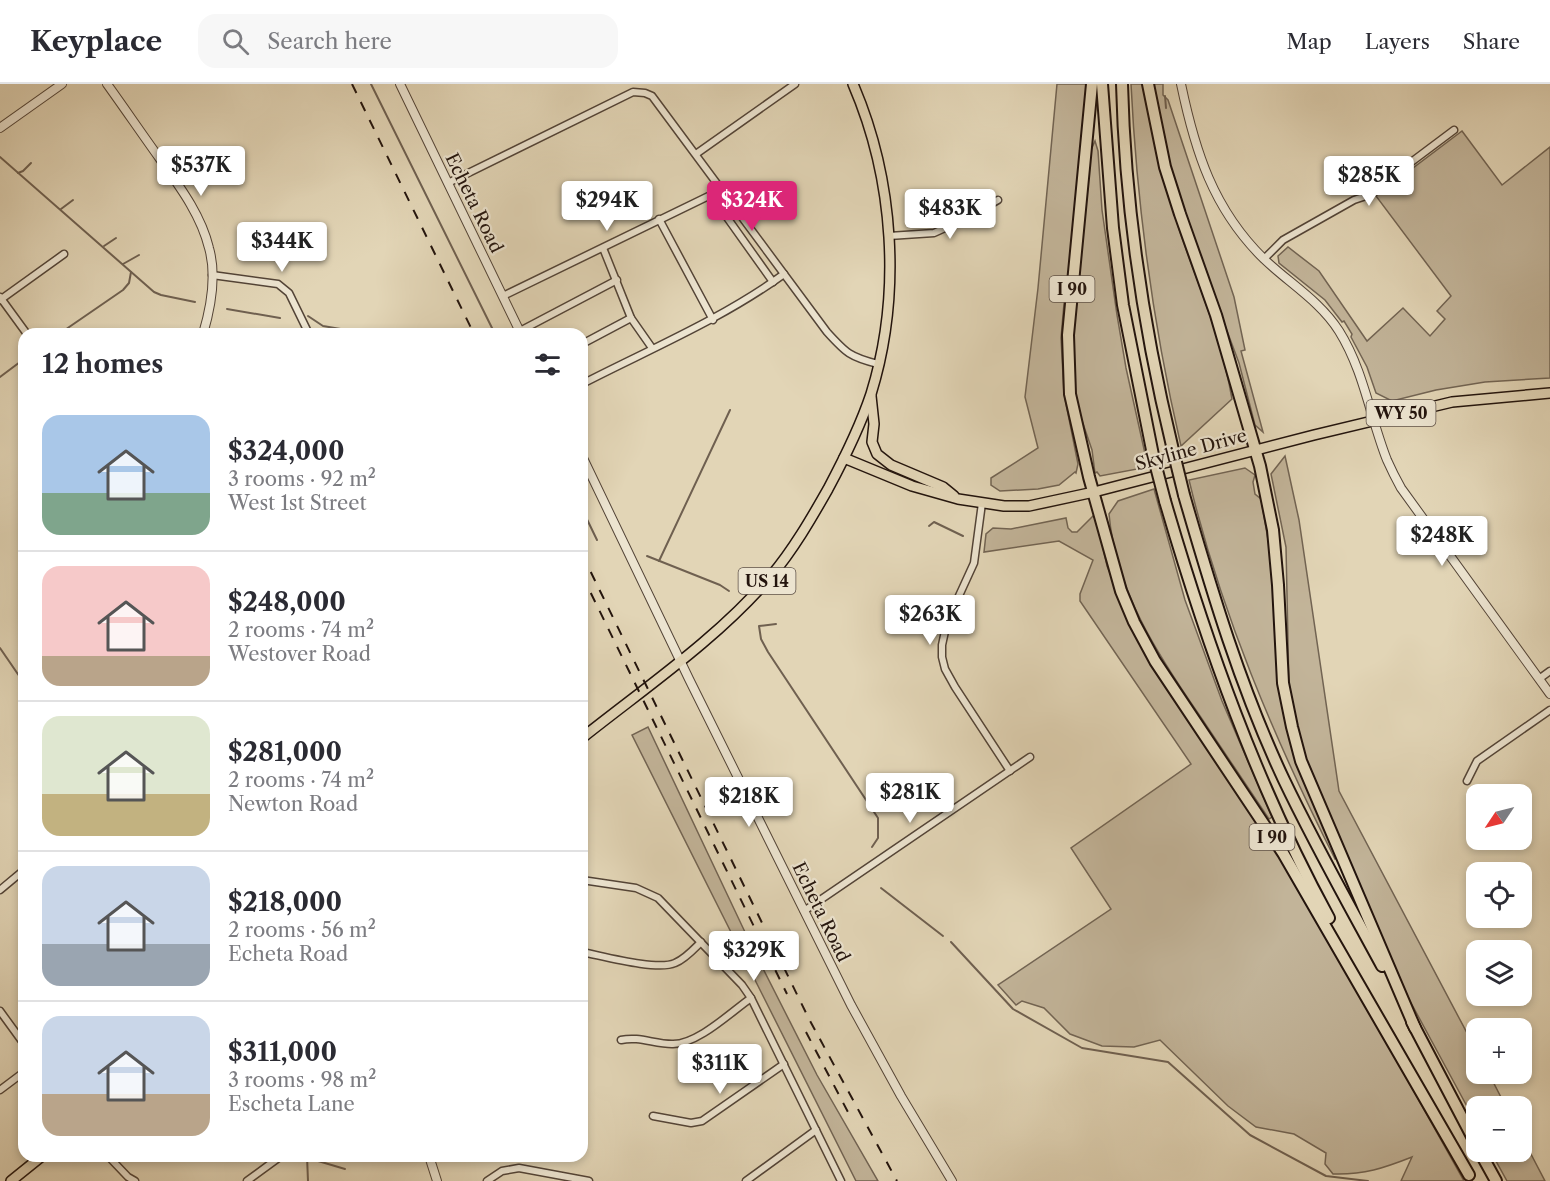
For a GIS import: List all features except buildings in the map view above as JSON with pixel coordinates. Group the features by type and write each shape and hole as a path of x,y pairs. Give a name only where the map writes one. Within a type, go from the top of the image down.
{"highway":[{"name":"I 90","path":"1092,84 1068,335 1070,394 1121,591 1134,622 1155,661 1283,853 1471,1178"},
{"name":"I 90","path":"1102,84 1113,228 1124,305 1153,455 1192,593 1216,665 1287,836 1328,917 1471,1178"},
{"name":"I 90","path":"1122,84 1129,190 1143,308 1157,383 1184,495 1218,609 1252,703 1284,780 1466,1125"},
{"name":"I 90","path":"1148,84 1165,167 1216,315 1255,451 1273,530 1283,683 1292,728 1306,771 1415,1028"},
{"path":"1486,1162 1496,1181"}],"main road":[{"path":"844,458 871,394 878,364 887,305 889,236 884,187 877,154 853,84"},
{"name":"Skyline Drive","path":"844,458 912,486 958,499 1029,506 1094,492 1375,419 1452,402 1550,393"},
{"path":"871,394 874,424 872,442 877,454 891,465 943,487 958,499"},
{"name":"US 14","path":"588,733 680,660 748,600 771,576 812,518 844,458"},
{"path":"11,1181 35,1162"}],"street":[{"path":"0,128 62,84"},
{"path":"107,84 195,212 210,250 212,274 210,310 205,328"},
{"name":"Echeta Road","path":"400,84 518,328"},
{"path":"696,154 795,84"},
{"path":"1181,84 1191,130 1210,185 1230,217 1264,259 1307,294 1340,332 1358,371 1387,460 1401,488 1550,694"},
{"path":"448,183 633,92 645,93 652,96 827,332 845,352 858,359 878,364"},
{"path":"1264,259 1283,240 1353,200 1366,196 1454,130"},
{"path":"503,296 721,190"},
{"path":"711,195 773,282"},
{"path":"889,236 934,233 998,200"},
{"path":"659,219 713,320"},
{"path":"603,248 631,318 652,348"},
{"path":"23,328 1,298 64,254"},
{"path":"212,274 278,284 289,293 306,328"},
{"path":"588,381 713,320 784,274"},
{"path":"529,328 616,280"},
{"path":"588,341 631,318"},
{"name":"Echeta Road","path":"588,468 680,660 867,1035 952,1181"},
{"path":"982,503 974,564 947,622 942,657 945,669 1010,771"},
{"path":"1539,679 1550,671"},
{"path":"1467,781 1477,761 1550,710"},
{"path":"804,911 1030,757"},
{"path":"0,890 18,875"},
{"path":"588,881 636,888 658,898 752,998 841,1181"},
{"path":"588,953 660,967 674,964 701,942"},
{"path":"621,1040 633,1037 672,1044 691,1041 752,998"},
{"path":"0,1011 18,1036"},
{"path":"653,1116 691,1123 702,1121 784,1064"},
{"path":"0,1090 18,1076"},
{"path":"746,1181 816,1130"},
{"path":"114,1162 135,1181"},
{"path":"247,1181 273,1162"},
{"path":"431,1162 437,1181"},
{"path":"487,1181 502,1171 519,1168 589,1181"}],"shaded area":[{"path":"1057,84 1089,84 1073,246 1065,292 1061,338 1064,394 1078,464 1076,473 1059,485 1038,489 1000,491 991,485 991,478 1038,448 1025,397 1038,288"},
{"path":"1131,84 1143,84 1169,195 1216,335 1232,399 1181,446 1154,311 1137,176"},
{"path":"1152,84 1163,84 1163,95 1168,100 1234,297 1245,350 1241,351 1263,432 1255,425 1239,363 1189,229 1170,169"},
{"path":"1462,131 1502,185 1550,147 1550,378 1485,382 1436,390 1392,401 1376,393 1367,367 1344,321 1342,322 1325,300 1279,263 1278,256 1288,247 1319,271 1367,341 1403,308 1430,336 1445,319 1437,311 1451,296 1376,196"},
{"path":"1095,141 1117,315 1148,467 1100,476 1097,472 1095,473 1092,450 1077,406 1073,370 1077,271 1091,150"},
{"path":"1285,456 1299,520 1339,791 1466,1031 1466,1084 1494,1084 1500,1096 1466,1096 1466,1105 1410,1001 1380,938 1305,757 1289,690 1286,547 1271,474"},
{"path":"1245,468 1255,475 1253,482 1255,494 1261,499 1271,557 1278,678 1337,858 1335,859 1270,721 1251,674 1217,578 1189,480"},
{"path":"1154,489 1185,600 1222,701 1272,817 1269,819 1154,645 1141,621 1120,569 1109,514 1118,501"},
{"path":"1093,516 1096,516 1107,566 1131,624 1280,852 1464,1181 1401,1181 1412,1157 1374,1170 1333,1174 1325,1164 1326,1153 1294,1134 1256,1127 1228,1106 1160,1040 1134,1047 1102,1046 1070,1034 1044,1008 1022,1001 1016,1005 998,985 1111,909 1071,848 1191,764 1080,601 1080,594 1093,560 1059,541 984,552 986,534 993,528 1011,529 1066,518 1068,528 1072,532 1077,532"},
{"path":"648,727 753,949 817,1075 878,1181 856,1181 632,735"},
{"path":"1532,1156 1545,1181 1507,1181 1497,1162 1532,1162"}],"waterway":[{"path":"371,84 492,328"},
{"path":"1165,96 1166,108"},
{"path":"0,157 154,292 195,302"},
{"path":"18,173 31,163"},
{"path":"61,209 73,200"},
{"path":"104,246 116,238"},
{"path":"123,264 139,255"},
{"path":"68,328 123,290 129,283 131,272"},
{"path":"227,309 280,318"},
{"path":"308,316 323,326 335,328"},
{"path":"0,377 18,364"},
{"path":"659,561 730,410"},
{"path":"588,521 597,540"},
{"path":"929,526 934,522 963,536"},
{"path":"647,556 720,585 729,591"},
{"path":"776,624 759,626 761,639 878,818 878,838 872,847"},
{"path":"0,648 18,674"},
{"path":"881,888 943,936"},
{"path":"951,942 1013,1009 1082,1048 1168,1062 1250,1135 1326,1176 1368,1181"},
{"path":"307,1162 308,1181"},
{"path":"321,1162 345,1169"}],"railway":[{"path":"352,84 471,328"},
{"path":"588,566 809,1019 897,1181"},
{"path":"588,587 787,994"},
{"path":"806,1032 849,1114"}]}
